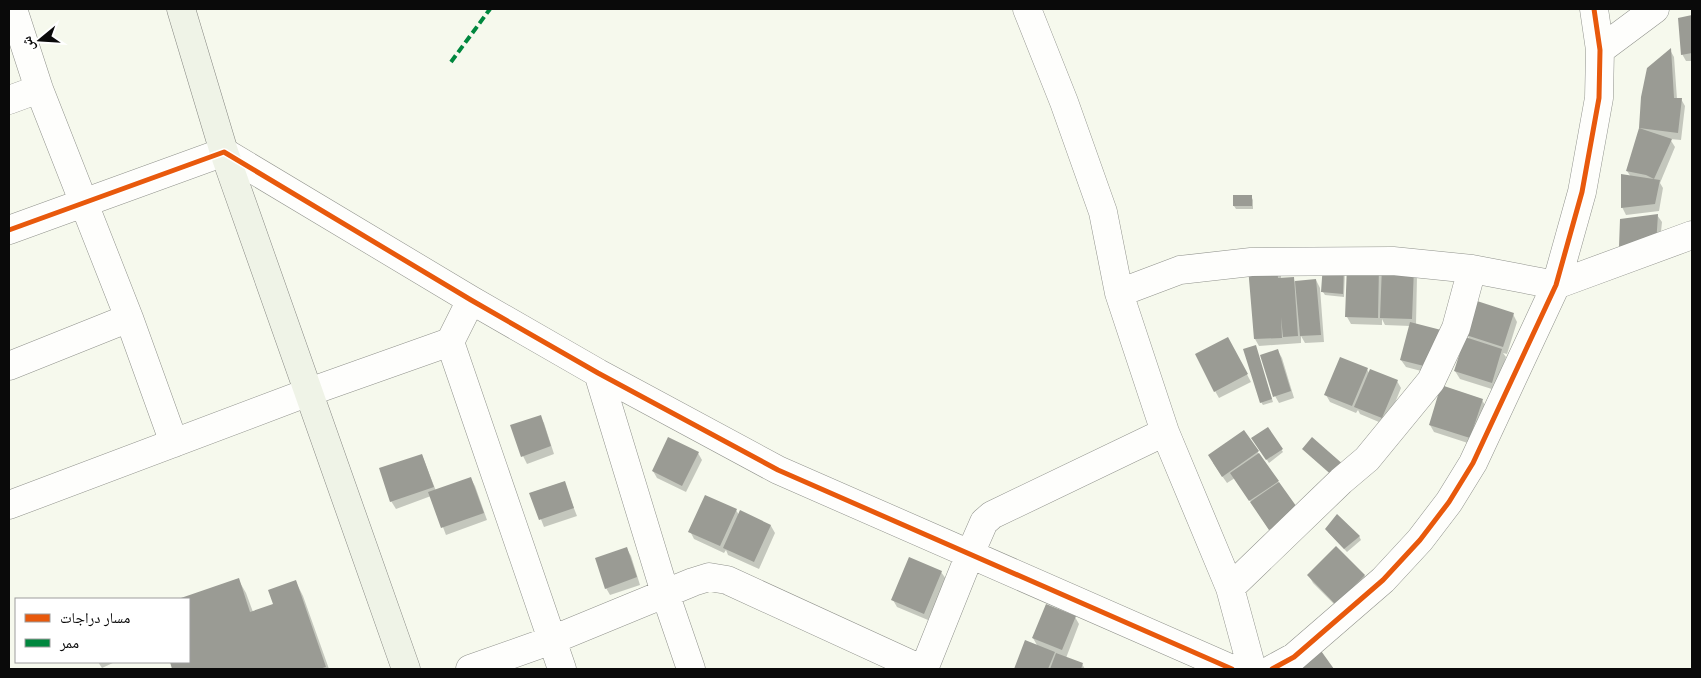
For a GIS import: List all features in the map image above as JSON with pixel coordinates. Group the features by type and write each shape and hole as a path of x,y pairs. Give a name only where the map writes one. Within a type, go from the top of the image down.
{"street":[{"path":"13,9 39,89 129,318 174,443"},
{"path":"181,9 224,152 406,669"},
{"path":"1027,9 1064,102 1103,212 1119,293 1165,432 1230,588 1252,669"},
{"path":"1272,669 1294,657 1383,580 1420,540 1448,502 1473,463 1556,285 1582,192 1599,98 1600,50 1594,9"},
{"path":"1600,50 1655,9"},
{"path":"9,100 39,89"},
{"path":"9,230 224,152"},
{"path":"224,152 471,300 598,373 778,470 1232,669"},
{"path":"1119,293 1180,270 1252,262 1393,261 1472,269 1556,285 1692,235"},
{"path":"1230,588 1341,481 1367,460 1402,420 1431,381 1456,328 1472,269"},
{"path":"9,505 309,392 450,342 471,300"},
{"path":"9,366 129,318"},
{"path":"450,342 562,669"},
{"path":"598,373 665,594 691,669"},
{"path":"470,669 552,640 692,582 709,578 727,580 923,669 984,522 992,515 1165,432"}],"building":[{"path":"1692,15 1692,53 1681,55 1678,18"},
{"path":"1671,48 1674,98 1682,98 1678,133 1639,128 1641,97 1647,68"},
{"path":"1639,128 1672,139 1654,179 1646,175 1626,171"},
{"path":"1621,174 1660,180 1655,204 1621,208"},
{"path":"1233,195 1252,195 1252,206 1233,206"},
{"path":"1658,214 1656,245 1652,242 1619,247 1620,219"},
{"path":"1323,264 1344,265 1343,294 1321,292"},
{"path":"1347,265 1379,266 1378,318 1345,317"},
{"path":"1277,266 1278,278 1294,277 1298,336 1283,337 1281,317 1282,338 1254,339 1248,267"},
{"path":"1382,266 1414,267 1412,319 1380,318"},
{"path":"1316,279 1321,335 1300,336 1295,281"},
{"path":"1477,301 1514,313 1503,347 1466,335"},
{"path":"1410,322 1445,331 1436,369 1400,360"},
{"path":"1228,337 1248,374 1214,392 1195,354"},
{"path":"1465,337 1502,349 1492,383 1454,371"},
{"path":"1256,345 1272,399 1260,403 1243,349"},
{"path":"1278,349 1291,391 1273,397 1260,355"},
{"path":"1340,357 1368,368 1352,406 1324,395"},
{"path":"1370,369 1398,380 1382,418 1354,407"},
{"path":"1441,385 1483,399 1470,438 1429,425"},
{"path":"541,415 551,446 521,457 510,425"},
{"path":"1268,427 1283,449 1266,460 1251,438"},
{"path":"1244,430 1259,451 1222,477 1208,455"},
{"path":"668,437 699,452 682,486 652,471"},
{"path":"1312,437 1345,466 1335,478 1302,449"},
{"path":"1259,453 1279,481 1249,501 1230,473"},
{"path":"422,454 434,487 390,502 379,468"},
{"path":"471,477 484,513 441,528 428,492"},
{"path":"565,481 574,508 539,520 529,493"},
{"path":"1279,482 1299,510 1269,530 1250,502"},
{"path":"705,495 737,509 720,546 688,532"},
{"path":"740,510 771,525 754,562 723,548"},
{"path":"1337,514 1360,536 1344,549 1325,529"},
{"path":"1336,546 1365,575 1336,605 1307,575"},
{"path":"627,547 637,577 605,589 595,558"},
{"path":"909,557 942,571 924,614 891,600"},
{"path":"239,578 250,612 273,604 268,590 296,580 326,667 319,669 172,669 170,663 190,663 190,598 181,598"},
{"path":"1046,604 1076,616 1062,650 1032,638"},
{"path":"1025,640 1055,652 1048,669 1014,669"},
{"path":"1319,648 1334,669 1290,669"},
{"path":"1056,653 1083,663 1081,669 1050,669"}],"marked path":[{"path":"451,62 490,9"}],"cycle path":[{"path":"1272,669 1294,657 1383,580 1420,540 1449,502 1473,463 1556,285 1582,192 1599,98 1600,50 1594,9"},
{"path":"9,230 224,152 471,300 598,373 778,470 1232,669"}]}
